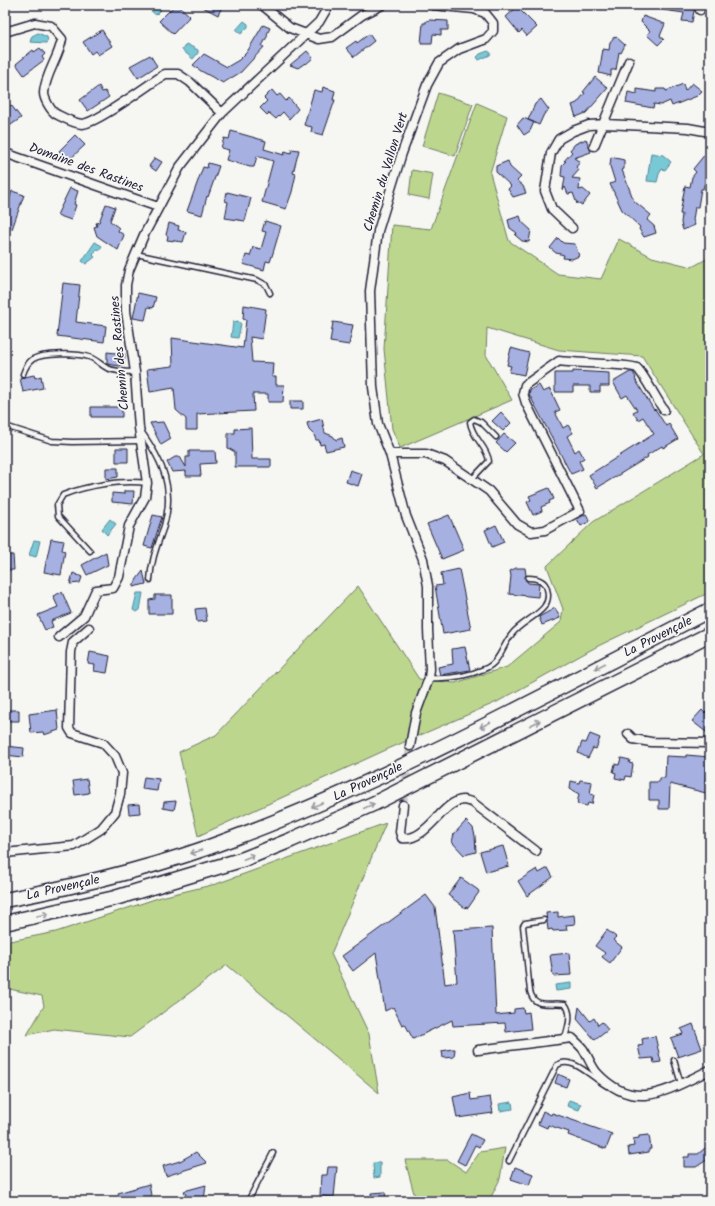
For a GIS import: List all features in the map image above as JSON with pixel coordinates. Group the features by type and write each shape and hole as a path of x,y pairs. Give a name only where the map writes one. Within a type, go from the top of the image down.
{"highway":[{"name":"La Provençale","path":"5,900 139,869 223,842 277,822 375,779 710,610"},
{"name":"La Provençale","path":"5,923 115,898 244,859 291,840 375,804 710,634"}],"street":[{"path":"262,5 290,28 305,35 319,38 332,37 362,15 382,5"},
{"name":"Chemin des Rastines","path":"59,637 84,616 96,590 113,588 119,576 129,526 145,497 147,483 139,428 135,372 126,311 126,285 129,270 158,207 180,167 222,113 319,22 329,5"},
{"name":"Chemin du Vallon Vert","path":"410,746 416,713 429,678 428,586 423,559 406,516 390,454 378,424 373,387 370,292 378,231 402,153 427,85 439,63 459,49 486,39 493,31 494,23 485,13 474,10 432,5"},
{"path":"5,32 35,23 50,26 62,39 60,50 47,80 44,95 53,112 66,120 82,124 96,119 165,74 178,74 190,82 222,113"},
{"path":"594,146 605,124 629,61"},
{"path":"572,228 552,209 545,192 551,153 559,139 573,131 589,125 605,124 688,128 710,132"},
{"name":"Domaine des Rastines","path":"5,152 158,207"},
{"path":"390,454 426,454 445,461 489,491 517,524 531,532 545,530 580,511 522,393 525,385 559,361 582,364 628,365 637,368 664,410"},
{"path":"5,853 74,846 101,829 115,812 120,794 122,773 115,756 103,743 72,733 69,728 71,652 73,642 89,628"},
{"path":"628,734 633,739 651,742 710,743"},
{"path":"403,805 400,832 402,838 410,839 418,835 453,804 463,800 472,802 536,851"},
{"path":"478,1050 572,1038 582,1048 597,1072 622,1092 644,1097 662,1093 710,1070"}],"lane":[{"path":"136,254 258,280 266,285 270,293"},
{"path":"23,374 26,365 34,359 44,356 63,355 87,356 106,368 117,371 135,372"},
{"path":"472,479 489,461 488,454 471,431 470,422 474,419 481,422 496,437"},
{"path":"5,426 52,441 142,441"},
{"path":"139,428 152,446 164,469 168,484 164,524 151,562 150,580"},
{"path":"90,551 58,516 57,505 62,494 108,484 133,482 147,483"},
{"path":"429,678 464,675 485,669 495,662 512,633 547,606 550,597 546,585 538,578 528,578"},
{"path":"544,920 525,923 523,926 530,991 532,999 538,1003 565,1004 569,1009 570,1017 565,1039"},
{"path":"674,1060 680,1084"},
{"path":"509,1161 557,1065 563,1061 571,1062 608,1087 618,1089"},
{"path":"248,1201 273,1153"}],"green space":[{"path":"438,93 473,104 455,156 422,146"},
{"path":"477,103 507,116 490,173 509,241 558,274 601,279 619,239 652,257 692,267 710,257 710,592 596,647 497,702 388,749 198,836 179,752 216,735 358,586 419,679 455,683 507,667 561,622 563,609 547,566 593,522 704,454 642,356 559,350 487,328 486,355 512,400 400,448 392,429 384,349 392,225 431,229"},
{"path":"412,170 433,174 429,199 409,195"},
{"path":"386,823 331,954 369,1034 379,1093 227,965 130,1037 54,1029 27,1035 44,1006 42,996 5,988 5,942 56,932 161,897 216,884"},
{"path":"505,1148 500,1179 489,1201 416,1201 405,1160 448,1160 466,1172 480,1152"}],"water":[{"path":"155,5 161,10 156,15 145,6"},
{"path":"244,21 248,24 248,27 241,34 236,30"},
{"path":"38,33 47,37 48,41 46,43 30,42 32,36"},
{"path":"186,44 198,50 198,53 193,59 182,50"},
{"path":"488,51 491,53 490,55 479,60 477,57 480,54"},
{"path":"651,153 663,155 671,162 665,170 662,169 657,182 647,181"},
{"path":"95,242 102,246 99,250 97,249 93,255 95,257 86,264 82,261"},
{"path":"238,321 241,324 238,338 231,337 233,322"},
{"path":"110,519 116,524 107,535 102,529"},
{"path":"34,540 40,541 36,557 29,555"},
{"path":"137,593 143,593 140,610 137,612 133,610"},
{"path":"571,983 571,989 556,991 555,985"},
{"path":"569,1100 581,1104 579,1110 567,1106"},
{"path":"512,1102 513,1109 500,1111 499,1104"},
{"path":"373,1163 380,1163 380,1177 374,1178"}],"building":[{"path":"175,5 178,5 190,16 173,34 159,21"},
{"path":"199,5 223,5 218,15"},
{"path":"664,5 695,5 692,22 682,21 684,13 663,10"},
{"path":"517,7 537,27 527,36 522,30 519,33 506,17"},
{"path":"643,16 665,24 660,36 664,39 658,45 647,35 650,31 641,22"},
{"path":"430,20 448,21 448,30 441,30 441,35 433,34 432,43 421,43 423,23"},
{"path":"263,25 270,28 262,46 264,47 241,72 223,83 193,65 204,54 227,67 239,60 247,52"},
{"path":"102,30 112,46 98,55 95,51 91,54 83,42"},
{"path":"369,34 374,41 354,57 346,48 356,41 357,43"},
{"path":"615,36 625,45 621,53 619,52 616,70 611,70 611,76 599,73 603,49 609,50 610,42"},
{"path":"40,48 45,54 42,57 44,60 24,75 16,64 33,50 34,52"},
{"path":"307,51 313,58 306,64 305,63 298,68 290,65"},
{"path":"150,55 157,66 138,78 130,66"},
{"path":"595,77 608,88 586,113 576,117 572,105 577,103 585,93 583,92"},
{"path":"692,83 702,91 697,96 672,106 670,101 661,105 654,104 653,108 626,103 628,92 637,94 637,89 656,92 656,89 665,89 666,91 683,84 685,91"},
{"path":"99,86 102,92 105,91 109,97 88,111 80,100"},
{"path":"323,87 335,91 333,100 335,100 323,135 311,132 312,127 304,125 314,90 322,92"},
{"path":"272,90 277,96 280,94 286,101 289,98 298,109 289,119 283,112 276,119 269,113 267,115 260,108 267,101 264,98"},
{"path":"541,99 549,110 544,114 539,125 528,120 535,104"},
{"path":"11,105 21,118 5,129 5,109"},
{"path":"523,118 534,122 530,131 524,135 517,125"},
{"path":"231,131 266,141 264,149 284,155 285,151 291,153 292,149 299,150 293,173 296,174 286,209 262,202 273,161 257,156 254,167 250,167 226,160 229,150 221,148 224,138 229,139"},
{"path":"75,135 85,145 69,160 59,151"},
{"path":"586,139 591,152 574,158 580,162 576,167 579,170 572,178 580,179 579,190 583,189 590,195 582,205 577,202 577,204 573,193 568,194 565,187 563,190 565,177 561,176 562,165 572,152 570,150 575,144"},
{"path":"710,148 710,178 704,185 703,189 701,189 698,207 695,207 693,220 695,225 683,230 681,223 682,214 680,214 685,186 690,187 692,177 696,172 693,169"},
{"path":"611,157 624,160 624,169 622,170 634,201 651,215 647,220 654,226 656,233 644,237 639,229 640,227 622,210 610,184 615,182 610,166"},
{"path":"155,158 162,162 156,171 149,166"},
{"path":"508,161 510,167 521,177 517,181 523,186 526,193 513,197 508,189 511,186 496,172 496,166"},
{"path":"208,163 219,166 208,197 207,196 202,215 187,211 203,167 207,168"},
{"path":"70,188 78,191 74,204 76,205 71,220 57,215"},
{"path":"12,191 24,195 12,229 5,227 5,213"},
{"path":"227,192 251,198 245,221 225,218 228,202 225,201"},
{"path":"106,204 115,207 110,221 119,228 118,231 124,235 118,250 97,236 94,227 97,226 96,223 99,222"},
{"path":"520,216 522,222 531,230 529,242 522,241 515,235 517,233 510,228 508,220"},
{"path":"265,221 281,226 270,262 266,261 264,270 243,264 246,255 250,256 253,247 261,249 266,232 262,231"},
{"path":"169,223 179,226 178,230 186,232 183,242 167,240 168,236 166,235"},
{"path":"558,238 563,243 575,244 579,256 572,259 563,258 564,255 556,253 550,248"},
{"path":"63,283 80,285 76,322 106,326 104,342 57,336"},
{"path":"138,293 156,297 153,308 148,307 145,320 133,318"},
{"path":"244,305 266,309 262,339 250,337 252,362 273,363 272,377 276,377 276,385 284,385 283,402 268,402 268,394 253,394 254,411 197,414 197,430 186,430 186,419 176,410 174,388 150,392 147,369 173,366 172,338 243,348 246,320 243,319"},
{"path":"333,322 353,325 349,345 330,342"},
{"path":"511,348 529,353 524,375 509,372 511,366 507,365"},
{"path":"107,352 125,354 124,364 120,366 107,364"},
{"path":"573,371 609,373 609,386 600,386 600,392 590,392 590,386 573,386 573,392 555,392 555,373 573,373"},
{"path":"630,372 633,372 636,378 635,379 654,410 655,409 666,426 669,424 678,439 647,455 648,457 597,488 589,475 654,434 643,417 638,420 633,412 637,410 627,395 622,398 613,382"},
{"path":"34,375 35,378 41,376 43,388 23,392 20,378"},
{"path":"539,385 543,392 550,389 560,410 555,412 563,428 568,425 573,433 567,436 575,452 579,449 584,458 579,461 583,469 571,474 529,394 530,390"},
{"path":"290,401 303,401 303,409 290,409"},
{"path":"91,407 122,407 122,417 91,417"},
{"path":"501,412 511,423 503,431 492,421"},
{"path":"322,419 325,433 333,436 336,440 342,438 344,447 326,451 324,444 320,445 319,440 316,440 314,435 309,430 307,423"},
{"path":"163,422 171,439 161,445 150,423"},
{"path":"251,428 252,459 271,459 271,467 235,467 235,452 228,448 228,433 235,433 235,429"},
{"path":"504,434 515,443 506,452 496,443"},
{"path":"116,448 128,448 128,462 116,462"},
{"path":"189,451 215,451 216,463 200,464 201,476 186,476 186,471 172,472 167,462 175,457 180,457 186,467 186,457 189,457"},
{"path":"106,468 118,468 118,477 106,479"},
{"path":"350,470 362,474 358,486 346,482"},
{"path":"549,488 554,499 549,501 550,503 541,507 542,511 533,515 527,502 531,500 529,496"},
{"path":"124,491 134,491 133,504 112,502 112,493 124,494"},
{"path":"586,514 590,521 581,526 577,519"},
{"path":"153,515 162,517 152,548 144,546"},
{"path":"449,515 464,550 442,559 427,524"},
{"path":"496,525 504,542 492,547 485,530"},
{"path":"51,539 64,541 62,550 65,551 61,575 44,572"},
{"path":"106,552 108,565 87,575 82,565"},
{"path":"5,555 13,555 14,570 5,570"},
{"path":"516,568 525,568 525,578 528,583 539,584 538,597 509,594 511,576 510,571"},
{"path":"459,569 471,629 443,634 435,586 443,585 441,573"},
{"path":"143,571 146,584 133,587 137,579"},
{"path":"73,573 82,577 80,583 70,584"},
{"path":"62,592 71,613 51,621 53,627 45,630 38,615 58,607 53,596"},
{"path":"155,595 172,595 172,614 149,614 149,600 155,599"},
{"path":"205,608 207,621 197,622 195,609"},
{"path":"555,608 560,618 542,625 539,617"},
{"path":"465,647 470,670 440,675 438,667 453,664 452,649"},
{"path":"90,652 110,656 107,673 94,671 95,665 88,664"},
{"path":"710,708 710,727 706,732 692,721 702,710 705,713"},
{"path":"5,710 19,710 19,721 5,721"},
{"path":"57,710 59,730 44,735 43,732 31,733 29,714"},
{"path":"590,734 600,738 596,749 593,748 588,758 578,753 582,742 586,743"},
{"path":"5,746 24,748 23,757 5,755"},
{"path":"686,755 710,757 710,765 707,765 705,784 710,785 710,794 670,784 669,809 659,809 659,800 649,800 649,782 659,782 659,778 665,778 666,756 686,757"},
{"path":"621,758 630,760 629,763 633,764 631,777 626,776 625,780 615,778 616,773 613,772 615,764 619,765"},
{"path":"144,777 159,779 157,791 142,789"},
{"path":"87,779 89,793 75,795 73,781"},
{"path":"580,780 592,782 590,794 594,795 592,804 588,803 587,806 577,804 579,794 570,789 571,781 579,783"},
{"path":"176,801 174,810 163,808 164,802"},
{"path":"139,804 140,813 129,814 128,805"},
{"path":"466,821 473,828 476,852 464,855 452,842 454,834"},
{"path":"503,846 509,866 486,872 480,852"},
{"path":"548,868 553,877 527,896 518,881 537,869 539,873"},
{"path":"461,878 479,892 468,908 465,908 448,895"},
{"path":"426,895 435,907 445,984 457,982 453,930 492,928 496,1015 514,1013 514,1009 523,1008 524,1013 529,1012 531,1029 506,1032 505,1023 453,1026 452,1020 413,1039 405,1024 402,1025 393,1007 385,1011 376,953 353,971 342,956"},
{"path":"558,912 558,917 574,915 575,924 566,925 567,930 548,930 546,913"},
{"path":"607,930 616,937 613,940 622,947 610,963 602,957 605,953 595,946"},
{"path":"569,953 571,975 553,976 550,955"},
{"path":"579,1007 590,1021 594,1018 598,1025 602,1022 608,1030 595,1040 577,1019"},
{"path":"693,1024 702,1049 678,1057 671,1038 683,1034 681,1029"},
{"path":"655,1036 661,1062 654,1063 653,1058 641,1059 638,1046 643,1045 642,1039"},
{"path":"455,1049 454,1057 443,1058 442,1051"},
{"path":"558,1074 569,1079 566,1087 555,1083"},
{"path":"470,1093 471,1100 490,1097 493,1113 457,1118 453,1097"},
{"path":"543,1111 551,1115 552,1113 612,1134 606,1149 568,1135 569,1132 548,1125 547,1128 538,1124"},
{"path":"471,1134 483,1140 479,1147 475,1145 465,1165 457,1161"},
{"path":"649,1135 651,1149 649,1149 649,1152 629,1155 628,1147 634,1146 633,1139 639,1138 639,1136"},
{"path":"710,1144 710,1158 696,1167 684,1167 684,1157 689,1157 689,1154 698,1154"},
{"path":"196,1152 207,1163 166,1176 163,1166 180,1161"},
{"path":"328,1167 337,1167 334,1197 320,1196 321,1175 327,1175"},
{"path":"515,1167 533,1174 529,1185 511,1179"},
{"path":"149,1184 152,1201 134,1201 134,1199 120,1201 118,1193"},
{"path":"206,1185 204,1200 189,1201 184,1191"},
{"path":"385,1192 386,1201 372,1201 371,1193"}],"tunnel":[{"path":"403,805 410,746"}]}
